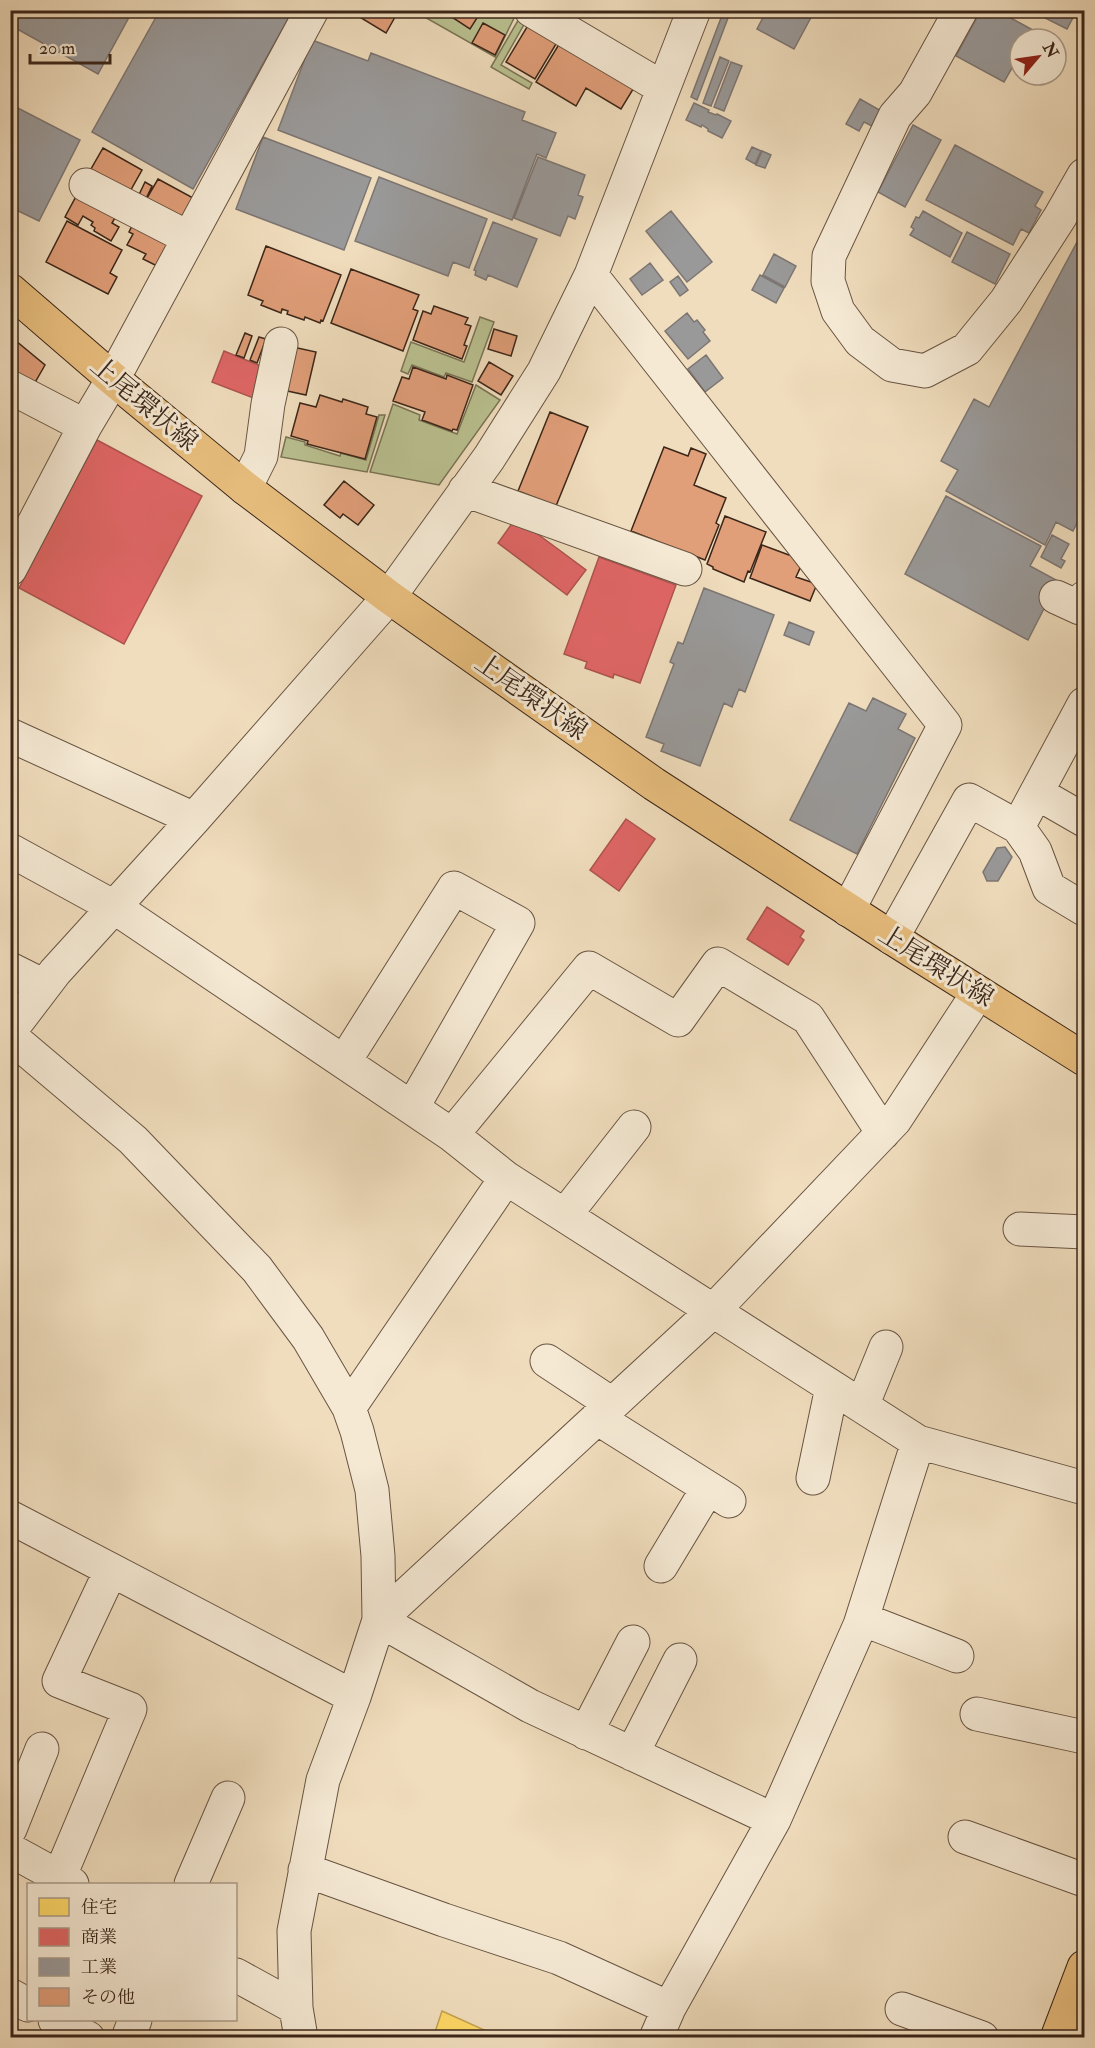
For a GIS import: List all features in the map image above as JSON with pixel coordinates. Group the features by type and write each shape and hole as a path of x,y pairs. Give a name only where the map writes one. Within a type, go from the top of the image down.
{"main road":[{"name":"上尾環状線","path":"10,290 245,488 389,597 654,784 1084,1059"},
{"path":"1057,2037 1084,1966"}],"street":[{"path":"10,569 85,426 113,379 312,10"},
{"path":"531,10 663,88"},
{"path":"10,1031 55,972 194,819 389,597 489,458 543,371 591,275 694,10"},
{"path":"962,10 915,93 895,116 829,256 828,281 838,312 860,341 892,365 925,371 968,349 1005,301 1060,217 1084,175"},
{"path":"86,185 189,238"},
{"path":"591,275 945,725 848,910"},
{"path":"245,488 261,456 268,404 281,344"},
{"path":"10,387 85,426"},
{"path":"465,490 685,569"},
{"path":"1018,827 1084,704"},
{"path":"10,735 194,819"},
{"path":"1042,784 1084,820"},
{"path":"892,938 969,800 1018,827 1035,851 1049,888 1084,909"},
{"path":"10,850 114,907 452,1135 506,1178 918,1442 1084,1488"},
{"path":"344,1062 454,888 518,923 412,1108"},
{"path":"452,1135 589,968 678,1020 718,964 808,1018 883,1133"},
{"path":"10,969 44,986"},
{"path":"379,1620 712,1311 883,1133 895,1120 978,993"},
{"path":"10,1036 133,1140 256,1269 308,1338 350,1408 357,1431 372,1490 378,1556 379,1620 354,1697 323,1780 294,1931 298,2023"},
{"path":"565,1215 634,1127"},
{"path":"350,1408 506,1178"},
{"path":"1020,1229 1084,1232"},
{"path":"862,1406 886,1347"},
{"path":"547,1361 604,1411 718,1495 661,1566"},
{"path":"813,1478 832,1387"},
{"path":"305,1870 559,1958 663,2023 774,1820 862,1619 918,1442"},
{"path":"10,1517 354,1697"},
{"path":"10,1850 66,1881 130,1709 59,1681 111,1570"},
{"path":"862,1619 957,1656"},
{"path":"379,1620 530,1706 774,1820"},
{"path":"586,1733 633,1642"},
{"path":"632,1754 680,1660"},
{"path":"977,1714 1084,1737"},
{"path":"10,1829 42,1749"},
{"path":"191,1883 228,1798"},
{"path":"965,1837 1084,1880"},
{"path":"237,1976 298,2023"},
{"path":"10,1995 27,2004"},
{"path":"902,2009 982,2037"},
{"path":"59,2021 88,2037"},
{"path":"128,2037 134,2021"}],"green space":[{"path":"515,10 517,12 495,57 414,11"},
{"path":"520,17 526,21 501,65 532,83 529,89 491,67"},
{"path":"480,317 494,322 472,382 446,373 444,377 412,365 408,374 401,371 411,342 464,362"},
{"path":"476,385 500,400 439,485 370,472 393,404 420,415 419,420 457,434"},
{"path":"379,415 385,415 367,472 281,457 286,437 340,456 341,453 366,460"}],"building: 住宅":[{"path":"442,2011 502,2038 433,2038"}],"building: 商業":[{"path":"224,351 268,369 256,399 212,382"},
{"path":"97,440 202,496 124,644 19,588"},
{"path":"516,518 586,570 567,595 498,543"},
{"path":"599,557 676,585 640,683 614,674 613,678 585,668 587,662 564,654"},
{"path":"626,819 655,839 619,891 590,870"},
{"path":"767,907 804,931 800,937 804,940 788,965 747,939"}],"building: 工業":[{"path":"10,10 133,10 98,74 10,25"},
{"path":"160,10 293,10 193,189 92,132"},
{"path":"724,10 731,10 697,100 691,97"},
{"path":"767,10 815,10 794,49 757,29"},
{"path":"981,10 996,10 1027,27 1008,27 1008,75 1004,82 956,56"},
{"path":"1044,10 1077,10 1068,27 1063,27 1041,16"},
{"path":"312,40 368,61 371,53 525,112 522,120 556,133 546,158 537,154 512,220 278,130"},
{"path":"720,57 729,61 711,106 703,103"},
{"path":"731,62 742,66 724,111 714,107"},
{"path":"860,99 883,112 874,127 864,122 859,131 846,124"},
{"path":"694,103 709,110 708,112 731,121 722,138 702,125 701,127 686,120"},
{"path":"10,104 80,140 39,221 10,207"},
{"path":"913,125 941,140 905,207 878,192"},
{"path":"263,137 371,178 344,250 236,209"},
{"path":"955,145 1043,192 1035,206 1041,210 1029,233 1021,229 1013,245 926,200"},
{"path":"752,147 761,151 755,164 746,159"},
{"path":"762,151 771,155 765,168 756,165"},
{"path":"538,157 585,175 578,195 583,197 575,219 568,216 560,236 514,218"},
{"path":"379,177 487,219 469,268 453,262 448,276 355,241"},
{"path":"671,211 712,262 687,282 646,231"},
{"path":"923,211 962,233 950,257 910,235 914,229 911,227 916,217 919,218"},
{"path":"493,222 537,239 517,287 488,275 486,280 475,275 474,270"},
{"path":"1084,229 1084,509 1073,531 1056,522 1045,545 946,491 958,470 941,461 974,399 989,407"},
{"path":"967,232 1010,254 995,284 952,262"},
{"path":"774,254 796,266 785,287 763,275"},
{"path":"650,263 663,280 642,295 630,279"},
{"path":"760,275 784,288 776,303 752,290"},
{"path":"678,276 688,290 680,296 670,282"},
{"path":"687,313 694,322 697,320 710,341 688,359 665,331"},
{"path":"706,355 723,378 705,392 688,369"},
{"path":"946,496 1041,546 1030,566 1058,581 1028,640 905,574"},
{"path":"1052,535 1069,544 1061,559 1065,561 1061,568 1041,557"},
{"path":"704,588 774,615 745,692 739,689 732,707 724,703 700,766 661,751 664,744 646,737 674,664 670,662 678,642 683,644"},
{"path":"789,622 814,632 809,645 784,635"},
{"path":"873,698 906,714 898,729 915,738 857,854 790,820 849,703 866,711"},
{"path":"1005,847 1012,857 998,881 987,881 983,872 997,848"}],"building: その他":[{"path":"348,10 399,10 386,33"},
{"path":"441,10 482,10 470,29"},
{"path":"530,22 559,39 535,79 506,62"},
{"path":"483,23 505,35 495,55 472,43"},
{"path":"561,41 635,86 621,109 586,88 576,106 536,82"},
{"path":"103,148 142,170 128,195 116,183 91,169"},
{"path":"158,179 195,199 183,221 147,198"},
{"path":"145,182 152,186 144,203 137,199"},
{"path":"80,189 115,218 112,223 119,227 111,241 94,231 95,228 91,225 93,222 83,216 78,225 65,217"},
{"path":"67,221 122,250 110,273 117,277 108,294 46,262"},
{"path":"134,222 172,243 159,267 143,259 146,254 127,245 133,234 129,232"},
{"path":"266,246 341,275 323,321 321,320 320,323 305,317 304,320 287,314 288,311 282,309 281,313 261,305 263,301 248,295"},
{"path":"351,269 419,295 413,309 418,311 403,351 331,323"},
{"path":"434,306 468,318 465,324 471,326 462,359 413,340 423,311 431,314"},
{"path":"494,329 517,336 511,356 488,349"},
{"path":"245,333 252,336 244,358 236,355"},
{"path":"10,336 45,365 33,386 10,374"},
{"path":"259,337 266,339 257,363 250,360"},
{"path":"293,347 316,352 306,395 278,389"},
{"path":"489,362 513,376 501,395 478,381"},
{"path":"413,367 446,379 447,375 473,385 457,430 452,431 422,420 425,412 393,401 402,377 409,379"},
{"path":"320,395 368,407 366,414 377,417 365,459 307,444 308,441 291,436 300,403 316,407"},
{"path":"550,412 588,427 556,506 518,491"},
{"path":"664,447 688,456 691,448 706,454 694,485 726,498 716,523 719,525 705,560 631,531"},
{"path":"344,481 374,505 358,525 343,514 340,518 324,505"},
{"path":"725,516 766,532 744,582 713,569 707,564"},
{"path":"762,545 789,555 790,553 801,566 796,577 817,584 810,601 750,578"}]}
